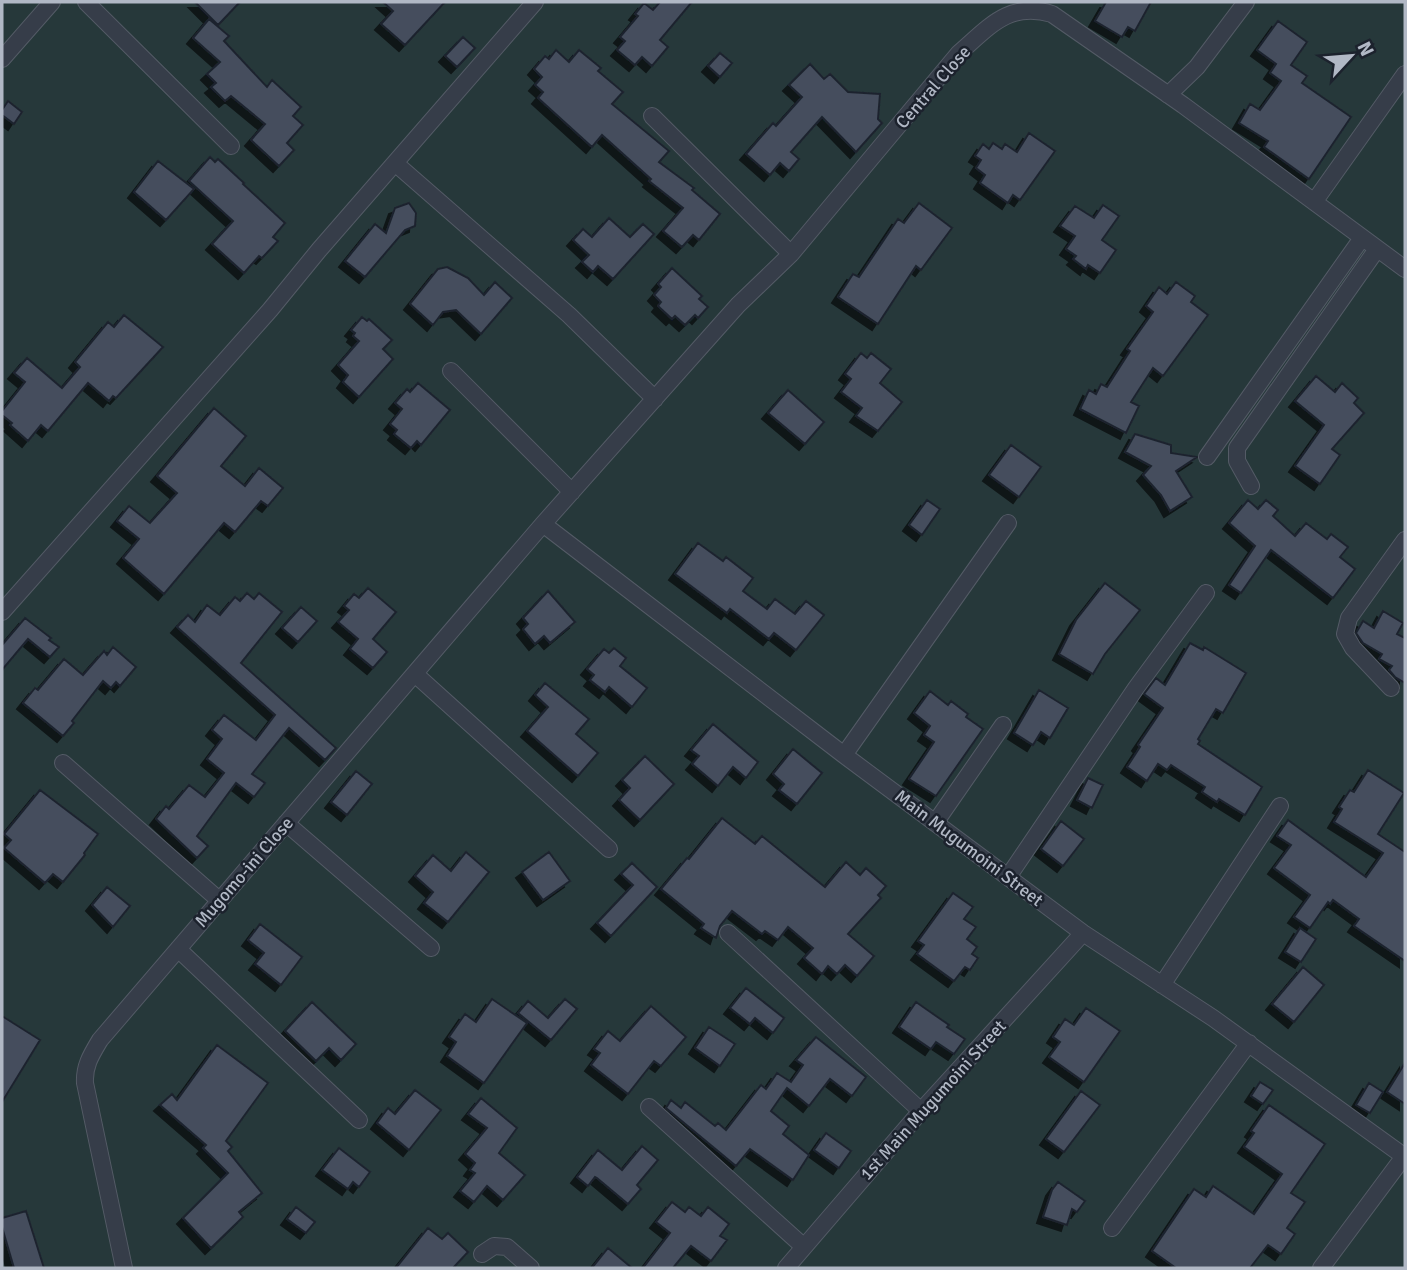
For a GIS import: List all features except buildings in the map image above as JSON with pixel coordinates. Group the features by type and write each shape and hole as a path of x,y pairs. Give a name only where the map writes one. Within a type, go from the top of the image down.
{"street":[{"path":"2,59 52,2"},
{"path":"86,2 231,146"},
{"path":"2,612 270,310 535,2"},
{"path":"1168,95 1197,67 1246,2"},
{"name":"Central Close","path":"543,524 738,305 791,254 959,53 1006,15 1027,10 1052,14 1168,95 1405,269"},
{"path":"1314,202 1405,74"},
{"path":"652,116 791,254"},
{"path":"395,163 569,315 654,399"},
{"path":"1207,457 1362,238"},
{"path":"1251,486 1237,461 1237,448 1377,248"},
{"path":"451,371 572,492"},
{"path":"844,755 1008,523"},
{"name":"Mugomo-ini Close","path":"124,1268 85,1083 89,1058 111,1026 543,524"},
{"name":"Main Mugumoini Street","path":"543,524 844,755 1083,933 1249,1043 1405,1156"},
{"path":"1391,688 1353,648 1345,634 1349,618 1405,540"},
{"path":"1008,877 1136,688 1206,593"},
{"path":"415,674 609,849"},
{"path":"934,823 1003,725"},
{"path":"63,763 219,900"},
{"path":"1162,985 1280,806"},
{"path":"286,823 431,948"},
{"path":"728,933 921,1111"},
{"name":"1st Main Mugumoini Street","path":"786,1268 921,1111 1083,933"},
{"path":"178,949 359,1120"},
{"path":"1112,1228 1249,1043"},
{"path":"649,1107 804,1247"},
{"path":"1321,1268 1405,1156"},
{"path":"482,1254 494,1246 508,1247 531,1268"}],"shaded area":[{"path":"2,2 1405,2 1405,1268 2,1268"}]}
